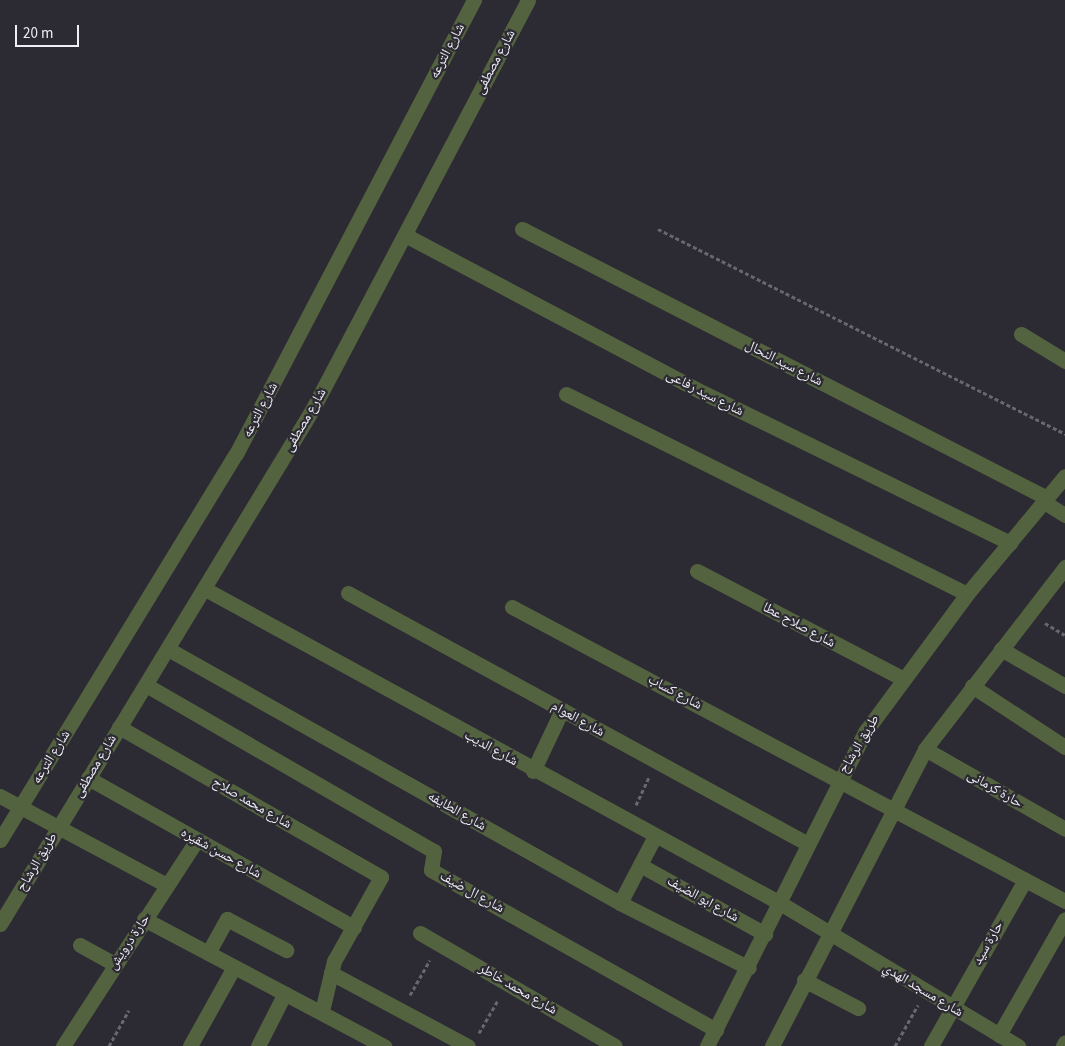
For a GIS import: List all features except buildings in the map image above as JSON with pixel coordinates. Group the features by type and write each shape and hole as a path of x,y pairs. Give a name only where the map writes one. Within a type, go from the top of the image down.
{"street":[{"name":"شارع الترعه","path":"24,809 236,454 474,0"},
{"name":"شارع مصطفى","path":"53,824 88,778 205,589 312,410 406,235 528,0"},
{"name":"شارع سيد النحال","path":"522,229 1045,500 1065,515"},
{"name":"شارع سيد رفاعى","path":"406,235 704,393 1010,543"},
{"path":"1021,334 1065,361"},
{"path":"566,394 967,594"},
{"name":"طريق الرشاح","path":"707,1046 765,934 838,778 902,678 967,594 1065,476"},
{"name":"شارع صلاح عطا","path":"697,571 902,678"},
{"path":"772,1046 827,933 891,809 925,749 972,686 1064,571"},
{"name":"شارع الديب","path":"205,589 533,771 780,903"},
{"name":"شارع العوام","path":"348,593 808,844"},
{"name":"شارع كساب","path":"512,607 838,778 891,809 1065,901"},
{"name":"شارع الطايفه","path":"168,649 620,903 748,968"},
{"path":"1001,649 1065,686"},
{"name":"شارع ال ضيف","path":"146,684 434,851 431,870 716,1030"},
{"path":"972,686 1065,747"},
{"path":"533,771 562,710"},
{"name":"شارع محمد صلاح","path":"119,727 381,877 382,881 354,928"},
{"name":"حارة كرمانى","path":"925,749 1065,829"},
{"name":"شارع حسن شقيره","path":"88,778 354,928"},
{"path":"0,796 167,885"},
{"path":"0,840 24,809"},
{"name":"طريق الرشاح","path":"0,924 53,824"},
{"path":"620,903 655,836"},
{"name":"حارة درويش","path":"63,1046 114,964 197,840"},
{"name":"شارع ابو الضيف","path":"640,865 765,934"},
{"name":"حارة سيد","path":"931,1046 1025,880"},
{"name":"شارع مسجد الهدي","path":"780,903 827,933 1018,1046"},
{"path":"144,919 384,1046"},
{"path":"208,954 227,919 286,950"},
{"path":"999,1035 1065,919"},
{"path":"322,1012 331,973 354,928"},
{"name":"شارع محمد خاطر","path":"420,932 616,1046"},
{"path":"80,945 114,964"},
{"path":"190,1046 234,966"},
{"path":"331,973 401,1010 472,1042"},
{"path":"804,980 858,1008"},
{"path":"258,1046 285,993"},
{"path":"1063,1046 1065,1042"}],"path":[{"path":"658,229 1065,434"},
{"path":"1029,614 1065,635"},
{"path":"628,822 656,761"},
{"path":"401,1010 440,944"},
{"path":"472,1042 508,983"},
{"path":"895,1046 926,991"},
{"path":"109,1046 129,1010"}]}
